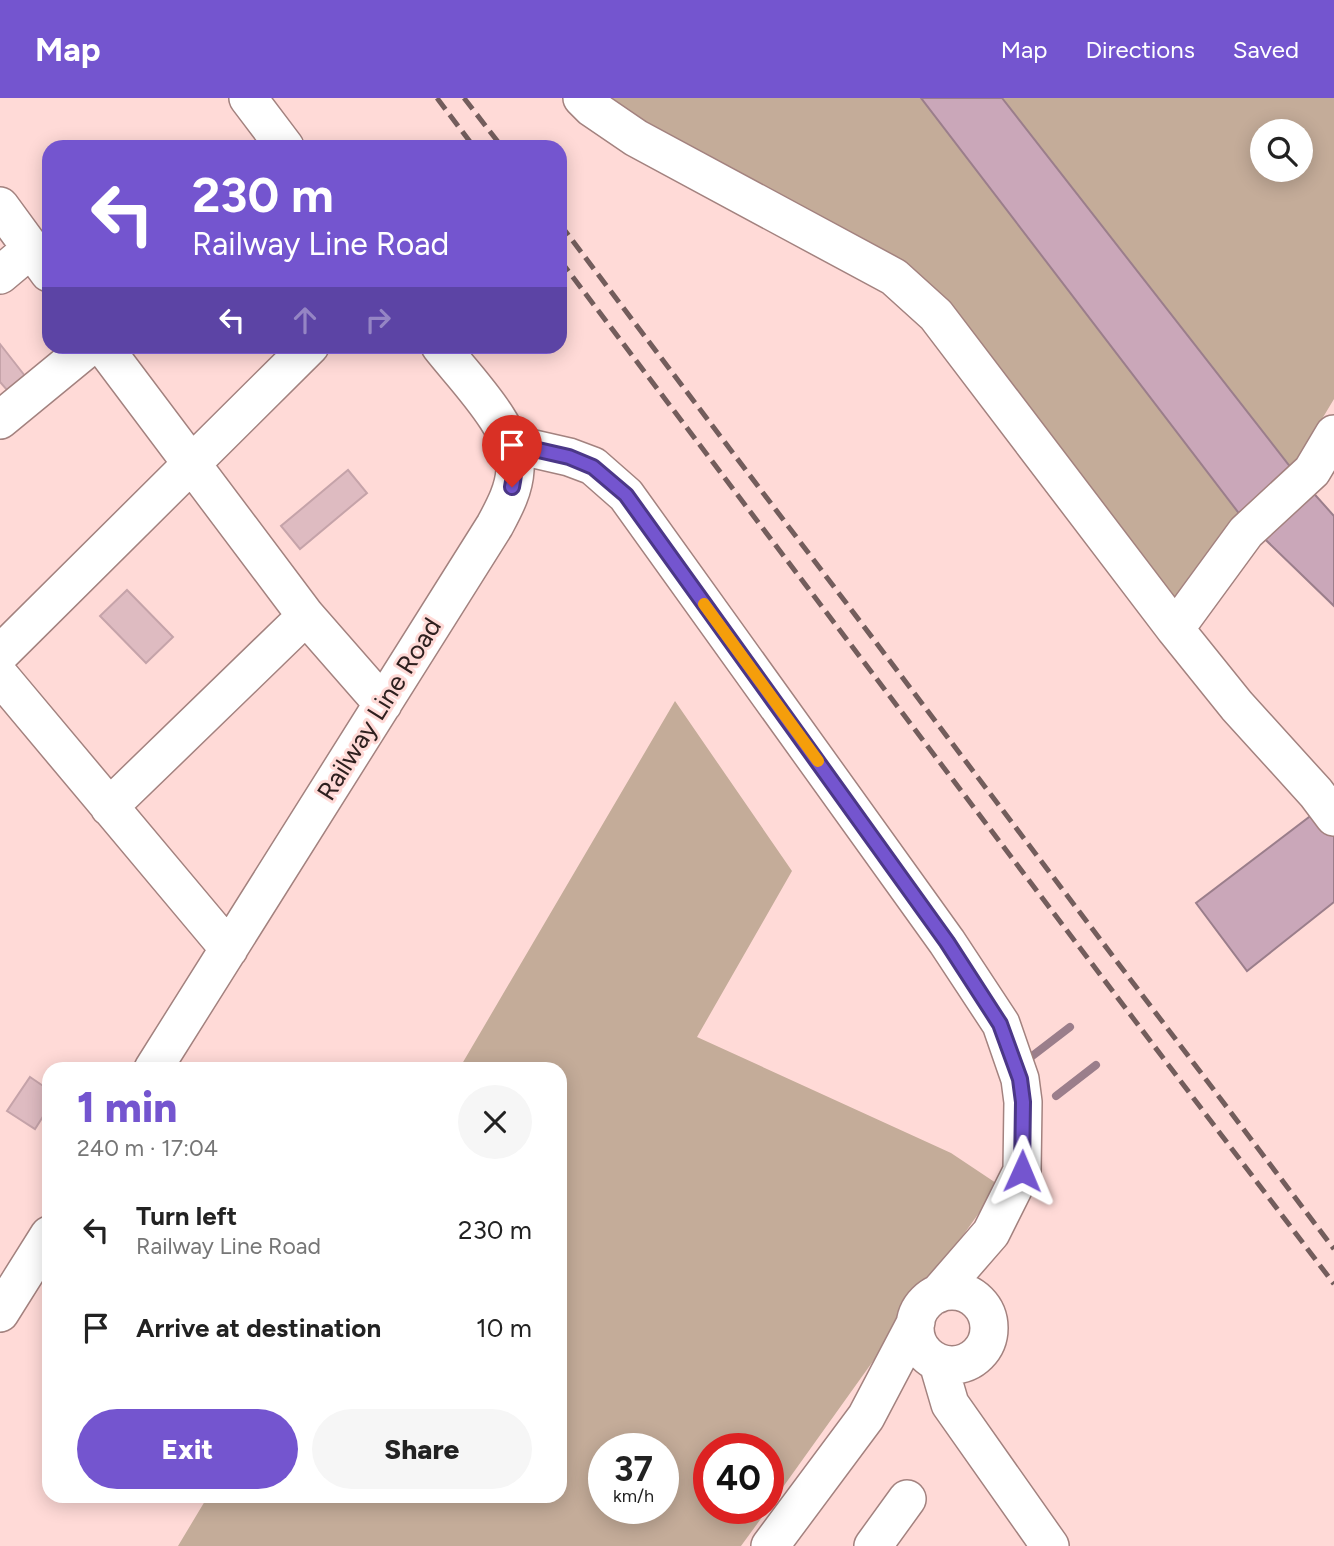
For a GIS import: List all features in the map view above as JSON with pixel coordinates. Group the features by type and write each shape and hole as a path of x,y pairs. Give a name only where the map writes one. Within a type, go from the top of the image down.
{"street":[{"path":"248,98 280,140"},
{"path":"582,98 636,138 894,277 936,316 1175,629 1237,706 1325,805"},
{"path":"0,206 40,261 0,275"},
{"path":"0,420 80,354"},
{"path":"109,354 306,616 383,704"},
{"path":"0,654 302,354"},
{"name":"Railway Line Road","path":"157,1062 506,505 516,470 512,444 498,418 446,354"},
{"path":"1175,629 1246,533 1312,471 1334,434"},
{"path":"512,444 569,457 593,467 626,495 947,942 1000,1024 1020,1079 1023,1102 1022,1171 991,1233 938,1294"},
{"path":"109,807 306,616"},
{"path":"0,676 229,949"},
{"path":"983,1306 991,1233"},
{"path":"0,1313 42,1246"},
{"path":"950,1290 963,1292 974,1297 983,1306 990,1329 988,1340 982,1352 973,1360 942,1361 920,1347 915,1335 919,1310 927,1300 938,1294 950,1290"},
{"path":"770,1546 866,1417 916,1322"},
{"path":"942,1361 950,1404 1050,1546"},
{"path":"866,1417 942,1361"},
{"path":"873,1546 907,1499"}],"shaded area":[{"path":"604,98 921,98 1241,516 1168,605 963,326 650,131"},
{"path":"921,98 1002,98 1292,469 1334,516 1334,606 1241,516"},
{"path":"1002,98 1334,98 1334,399 1292,469"},
{"path":"675,701 792,871 697,1037 951,1153 999,1185 784,1486 784,1433 693,1433 693,1524 757,1524 741,1546 178,1546 204,1503 567,1503 567,1062 463,1062"},
{"path":"1334,798 1334,902 1247,971 1196,903"}],"building":[{"path":"0,344 25,376 7,390 0,382"},
{"path":"348,470 367,493 300,549 281,526"},
{"path":"127,590 173,637 146,663 100,616"},
{"path":"30,1077 42,1085 42,1118 35,1129 7,1111"}],"waterway":[{"path":"1027,1060 1070,1027"},
{"path":"1056,1096 1096,1065"}],"railway":[{"path":"437,98 469,140"},
{"path":"464,98 497,140"},
{"path":"567,233 1334,1249"},
{"path":"567,269 1334,1284"}],"slow traffic":[{"path":"704,604 818,761"}],"route":[{"path":"512,487 516,470 512,444 569,457 593,467 626,495 947,942 1000,1024 1020,1079 1023,1102 1022,1171"}]}
